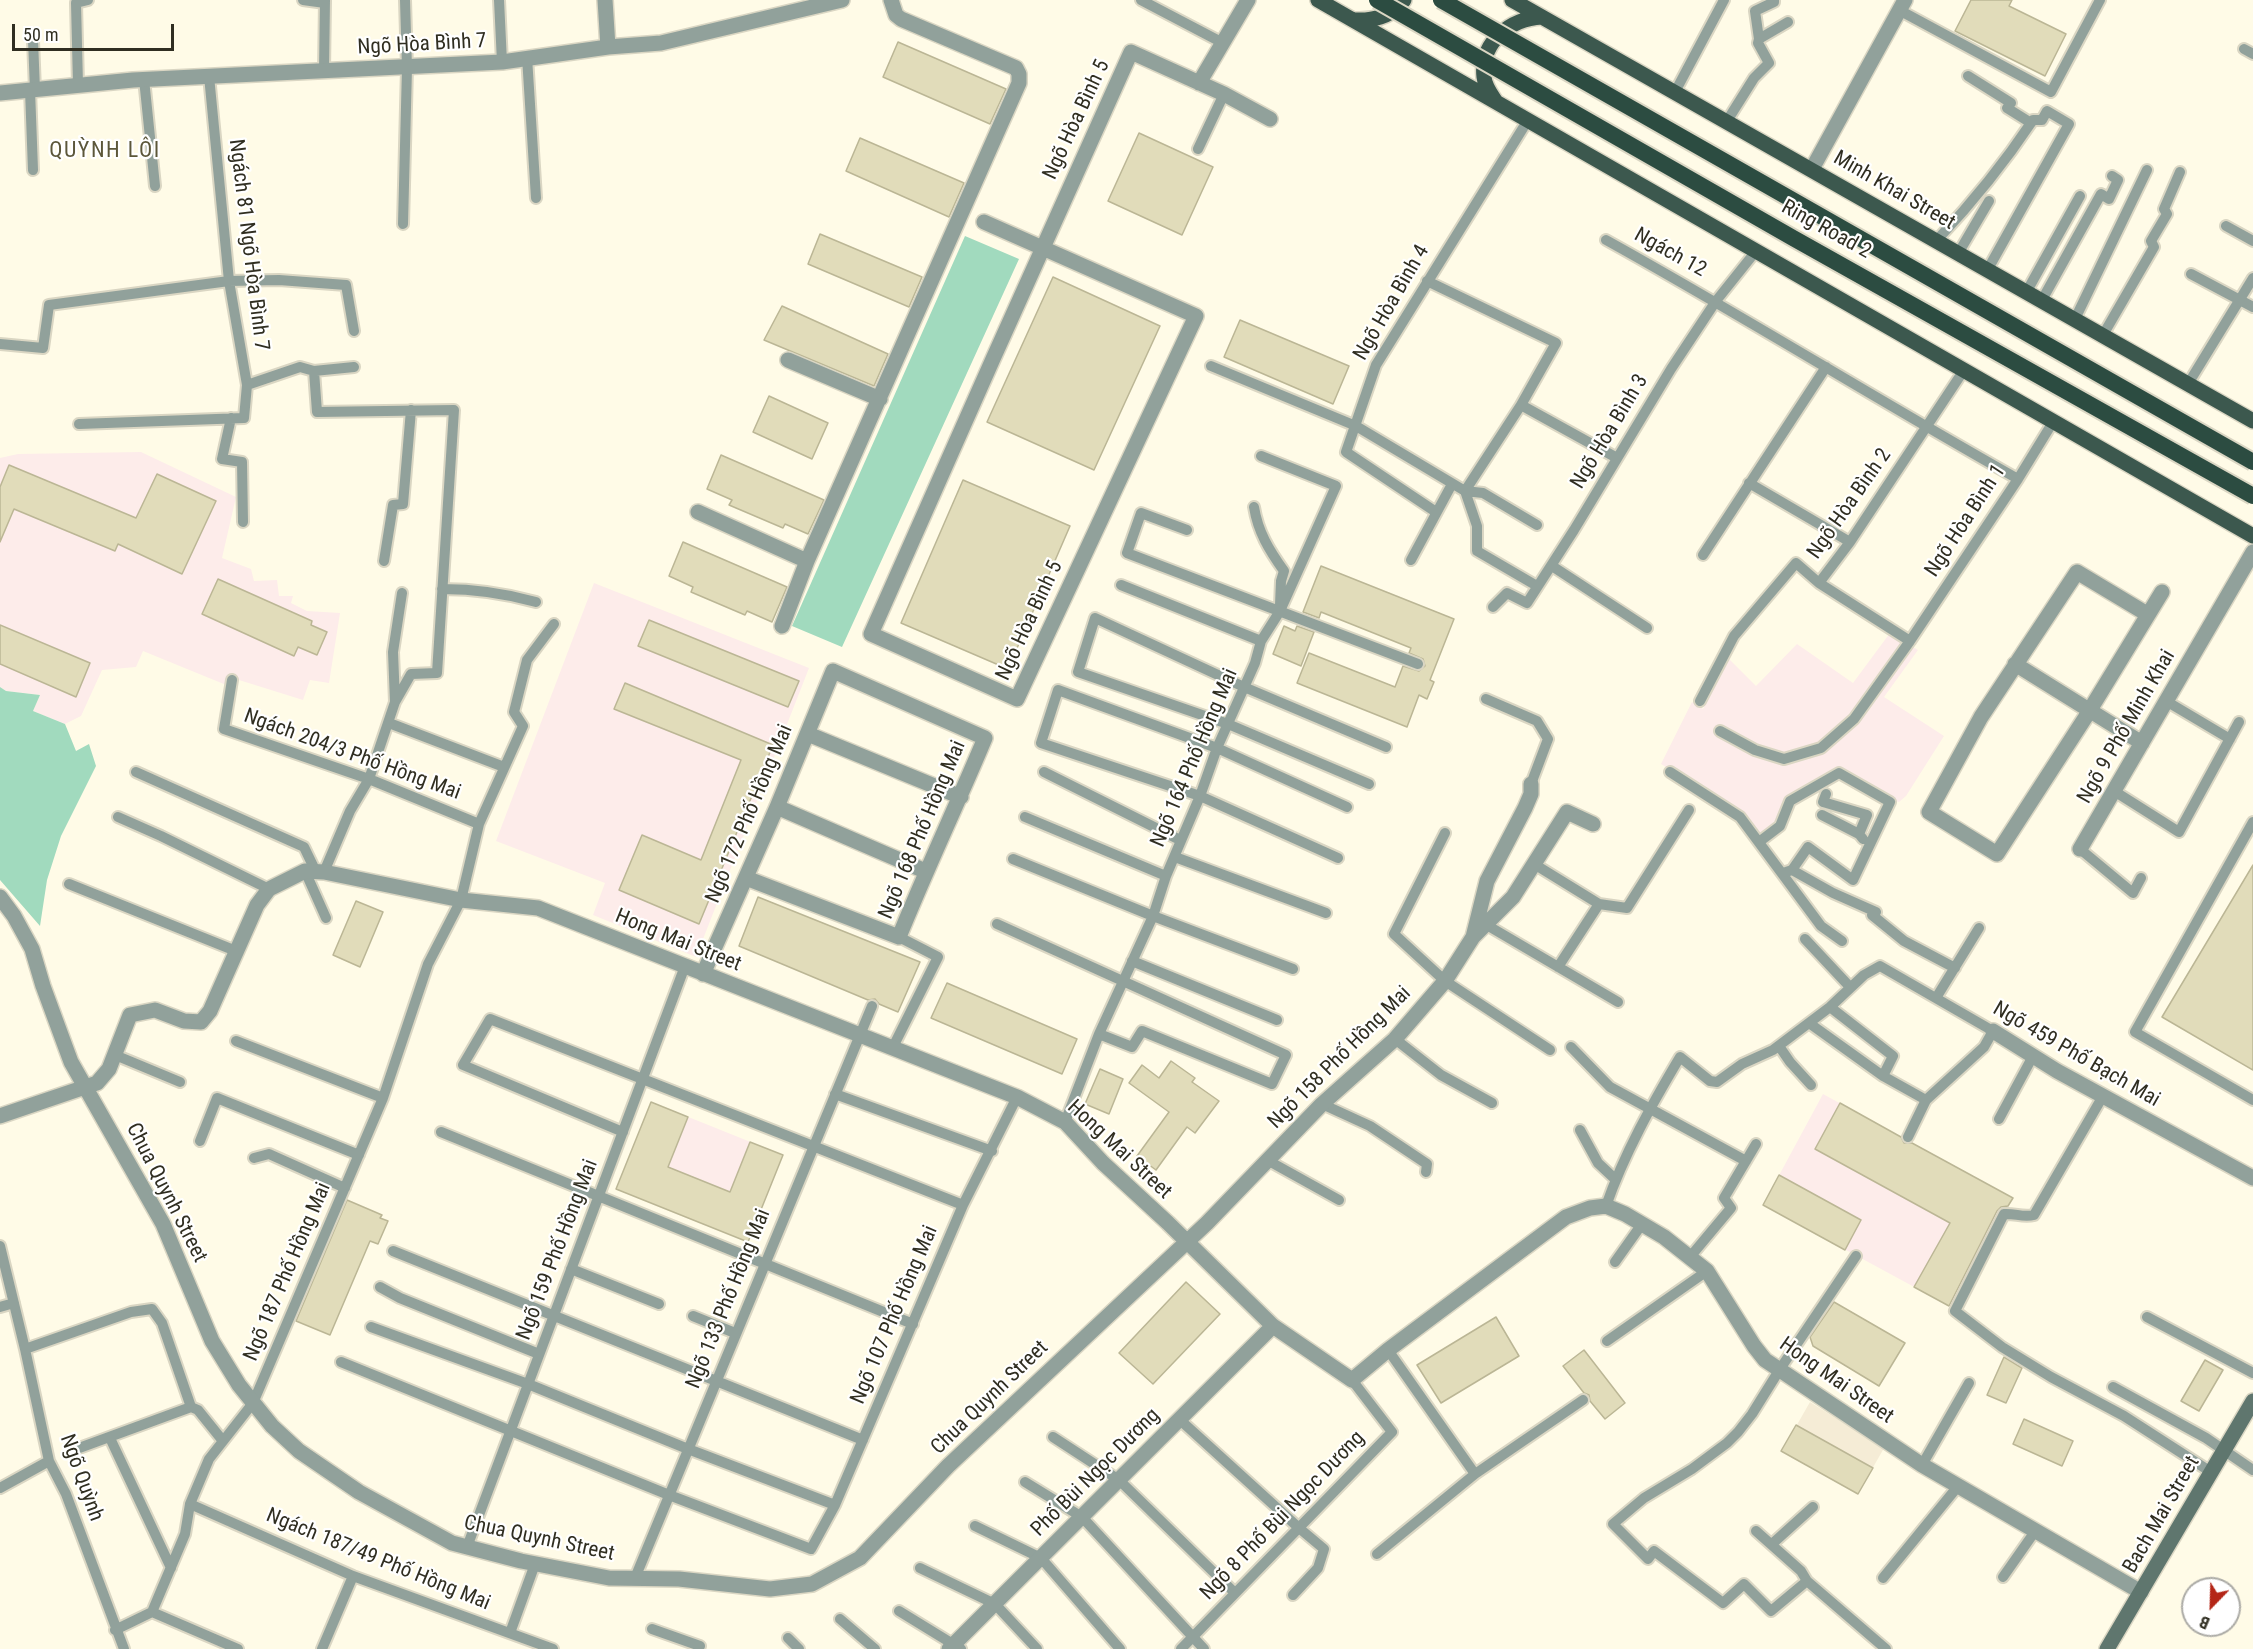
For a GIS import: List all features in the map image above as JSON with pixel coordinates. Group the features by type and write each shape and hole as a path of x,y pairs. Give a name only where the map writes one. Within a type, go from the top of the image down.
{"highway":[{"name":"Ring Road 2","path":"1377,0 1793,238 2253,496"},
{"name":"Ring Road 2","path":"1441,0 2253,462"}],"main road":[{"path":"1318,0 2253,536"},
{"path":"1352,20 1370,21 1383,17 1396,10 1404,0"},
{"name":"Minh Khai Street","path":"1512,0 2253,421"},
{"path":"1497,102 1487,88 1484,78 1484,61 1491,43 1503,30 1517,22 1542,17"},
{"name":"Bach Mai Street","path":"2107,1649 2253,1401"}],"street":[{"path":"605,0 608,47"},
{"name":"Ngõ Hòa Bình 7","path":"0,93 144,80 502,62 608,47 661,43 842,0"},
{"path":"782,626 807,561 1019,82 1016,68 1005,62 901,19 896,15 891,0"},
{"path":"1199,83 1248,0"},
{"path":"1812,169 1902,5"},
{"name":"Ngõ Hòa Bình 5","path":"984,222 1042,248 1196,316 1017,699 871,634 1042,248 1131,52 1224,94 1270,119"},
{"path":"788,360 880,399"},
{"path":"698,512 807,561"},
{"name":"Ngõ 9 Phố Minh Khai","path":"2080,849 2253,552"},
{"path":"2147,614 2077,572 1981,717 1929,812 1997,854 2090,711 2162,592"},
{"path":"2015,664 2142,743"},
{"name":"Ngõ 172 Phố Hồng Mai","path":"703,974 777,807 833,671 985,738"},
{"path":"808,734 961,797"},
{"name":"Ngõ 168 Phố Hồng Mai","path":"900,937 926,871 961,797 985,738"},
{"name":"Ngõ 158 Phố Hồng Mai","path":"1186,1241 1322,1104 1395,1040 1445,981 1473,937 1487,881 1525,808 1531,794 1531,784"},
{"path":"777,807 926,871"},
{"path":"1473,937 1513,897 1567,812 1593,824"},
{"path":"0,1116 86,1089 98,1083 110,1069 130,1015 154,1010 184,1021 201,1022 210,1011 257,905 269,889 315,872"},
{"name":"Hong Mai Street","path":"315,872 461,900 538,908 1017,1097 1065,1122 1103,1163 1273,1326 1352,1380"},
{"path":"746,878 900,937"},
{"name":"Chua Quynh Street","path":"0,897 14,916 32,949 71,1062 163,1224 212,1341 239,1385 272,1426 299,1451 359,1492 452,1543 535,1564 609,1578 679,1579 770,1589 812,1584 860,1558 948,1466 1186,1241"},
{"name":"Ngõ 459 Phố Bạch Mai","path":"1993,1031 2103,1096 2253,1178"},
{"path":"1352,1380 1388,1350 1566,1217 1590,1208 1606,1206"},
{"name":"Hong Mai Street","path":"1606,1206 1642,1224 1707,1271 1765,1360 1922,1465 2141,1592"},
{"name":"Phố Bùi Ngọc Dương","path":"955,1647 995,1604 1273,1326"}],"lane":[{"path":"78,86 76,3 88,0"},
{"path":"303,0 325,1 324,71"},
{"path":"403,224 407,68 405,0"},
{"path":"499,0 502,62"},
{"path":"1141,0 1223,43"},
{"path":"1675,92 1724,0"},
{"path":"1727,121 1754,78 1769,63 1758,43 1755,10 1774,0"},
{"path":"1902,5 2051,92 2100,0"},
{"path":"1759,39 1788,22"},
{"path":"33,40 33,170"},
{"path":"527,57 536,198"},
{"name":"Ngách 81 Ngõ Hòa Bình 7","path":"209,76 229,281 248,385 244,418 231,418"},
{"path":"1968,76 2011,103 2007,108 2031,123"},
{"path":"144,80 155,186"},
{"path":"1198,149 1224,94"},
{"path":"1937,240 2002,164 2033,120 2042,120 2047,111 2069,124 1988,269"},
{"name":"Ngõ Hòa Bình 4","path":"1437,513 1346,452 1376,365 1528,120"},
{"path":"2075,319 2147,170"},
{"path":"2103,335 2154,247 2151,241 2167,214 2164,209 2180,172"},
{"path":"2042,300 2101,194 2109,199 2118,180 2112,176"},
{"path":"2027,291 2080,196"},
{"path":"1959,252 1989,201"},
{"path":"2226,226 2253,241"},
{"name":"Ngách 12","path":"1605,240 1716,300 1926,428 2018,480"},
{"name":"Ngõ Hòa Bình 3","path":"1493,607 1508,593 1527,603 1716,300 1756,251"},
{"path":"2191,274 2253,307"},
{"path":"2188,384 2253,278"},
{"path":"1427,280 1556,343 1521,405 1465,491"},
{"path":"0,344 43,348 50,305 229,281 291,281 346,285 354,331"},
{"path":"1211,366 1356,426 1452,484 1465,491 1484,493 1537,525"},
{"path":"248,385 300,368 314,371 354,367"},
{"path":"1703,555 1826,367"},
{"name":"Ngõ Hòa Bình 2","path":"1700,701 1734,636 1796,563 1819,583 1850,542 1964,370"},
{"path":"314,371 317,412 454,410 437,673 411,674 395,702 369,779 315,872"},
{"path":"1521,405 1617,458"},
{"path":"384,561 393,505 403,504 411,411"},
{"path":"79,424 231,418 222,459 242,462 243,522"},
{"name":"Ngõ Hòa Bình 1","path":"1720,731 1755,750 1784,759 1821,748 1854,719 1910,641 2018,480 2053,422"},
{"name":"Ngõ 164 Phố Hồng Mai","path":"1065,1122 1099,1034 1153,916 1180,840 1200,796 1217,748 1255,663 1261,641 1280,612 1336,486 1261,456"},
{"path":"1749,483 1850,542"},
{"path":"1411,560 1452,484"},
{"path":"1465,491 1477,526 1477,551 1537,586"},
{"path":"1254,507 1257,524 1265,544 1284,571 1281,580 1280,612"},
{"path":"1187,530 1141,513 1127,553 1418,664"},
{"path":"1552,566 1647,628"},
{"path":"1819,583 1910,641"},
{"path":"1121,585 1261,641"},
{"path":"442,589 502,593 536,602"},
{"path":"395,702 393,651 402,593"},
{"path":"1370,784 1228,724 1077,672 1095,618 1244,687 1386,747"},
{"name":"Ngõ 187 Phố Hồng Mai","path":"152,1612 185,1534 190,1504 208,1459 253,1403 383,1098 428,964 461,900 479,824 523,726 514,711 527,660 554,624"},
{"name":"Ngách 204/3 Phố Hồng Mai","path":"232,680 224,729 369,779 479,824"},
{"path":"1338,858 1200,796 1041,743 1058,690 1217,748 1347,807"},
{"path":"1486,699 1537,721 1548,739 1531,784"},
{"path":"2166,701 2230,739"},
{"path":"2114,791 2179,832 2239,722"},
{"path":"389,723 504,767"},
{"path":"136,772 304,847 315,872 326,918"},
{"path":"1044,772 1180,840"},
{"path":"1670,772 1740,817 1787,872 1821,926 1842,941"},
{"path":"1759,842 1780,826 1790,801 1839,773 1890,802 1853,880 1808,847 1787,872"},
{"path":"1826,794 1823,802 1868,815 1859,834"},
{"path":"1534,864 1599,904 1627,908 1689,810"},
{"path":"1822,815 1859,834 1871,844"},
{"path":"118,817 269,889"},
{"path":"1025,817 1166,876"},
{"path":"2253,822 2135,1032 2253,1100"},
{"path":"1444,833 1394,934 1445,981 1550,1050"},
{"name":"Ngõ 9 Phố Minh Khai","path":"2080,849 2133,892 2141,878"},
{"path":"1175,857 1326,913"},
{"path":"1013,859 1153,916 1293,969"},
{"path":"1787,872 1876,912 1872,915 1904,941 1954,968"},
{"path":"69,884 236,951"},
{"path":"1558,967 1599,904"},
{"path":"997,924 1286,1055 1272,1084 1142,1031 1132,1047 1099,1034"},
{"path":"1485,924 1618,1002"},
{"path":"1936,998 1979,928"},
{"name":"Ngõ 168 Phố Hồng Mai","path":"892,1049 938,957 900,937"},
{"path":"1606,1206 1615,1179 1662,1086 1680,1057 1710,1081 1717,1082 1742,1064 1779,1046 1830,1007 1850,987 1805,939"},
{"path":"1132,961 1277,1020"},
{"name":"Ngõ 159 Phố Hồng Mai","path":"466,1547 685,966"},
{"name":"Ngõ 459 Phố Bạch Mai","path":"1850,987 1864,975 1880,966 1993,1031"},
{"name":"Ngõ 133 Phố Hồng Mai","path":"635,1578 872,1006"},
{"path":"1830,1007 1893,1056 1883,1076"},
{"path":"623,1132 463,1065 490,1019 963,1205"},
{"path":"1809,1023 1883,1076 1926,1100"},
{"path":"1908,1137 1926,1100 1983,1047 1993,1031"},
{"path":"1395,1040 1441,1075 1492,1103"},
{"path":"236,1041 383,1098"},
{"path":"1779,1046 1811,1085"},
{"path":"1571,1047 1610,1087 1746,1161"},
{"path":"115,1055 180,1082"},
{"path":"1999,1119 2033,1056"},
{"path":"835,1094 992,1151"},
{"path":"2103,1096 2034,1215 2024,1218 2011,1213 2004,1214 1955,1311 2001,1347 2124,1416 2211,1472"},
{"name":"Ngõ 107 Phố Hồng Mai","path":"669,1495 811,1549 835,1505 963,1205 1017,1097"},
{"path":"200,1141 217,1098 359,1155"},
{"path":"1322,1104 1370,1126 1426,1164 1426,1173"},
{"path":"1580,1130 1598,1163 1615,1179"},
{"path":"441,1132 913,1324"},
{"path":"1690,1257 1731,1208 1724,1198 1756,1144"},
{"path":"254,1158 269,1154 345,1188"},
{"path":"1268,1160 1339,1200"},
{"path":"1615,1262 1642,1224"},
{"name":"Ngõ Quỳnh","path":"0,1246 50,1461 66,1494 124,1649"},
{"path":"393,1251 863,1440"},
{"path":"1807,1581 1772,1611 1744,1584 1723,1603 1654,1551 1648,1559 1613,1524 1644,1498 1692,1469 1727,1443 1752,1414 1856,1256"},
{"path":"572,1269 659,1304"},
{"path":"1607,1341 1707,1271"},
{"path":"381,1287 400,1298 539,1354"},
{"path":"0,1306 14,1303"},
{"path":"25,1348 131,1312 152,1310 162,1323 191,1407"},
{"path":"693,1316 735,1334"},
{"path":"2147,1317 2253,1373"},
{"path":"371,1328 528,1384 688,1449 835,1505"},
{"path":"1388,1350 1475,1474"},
{"path":"341,1362 669,1495"},
{"name":"Ngõ 8 Phố Bùi Ngọc Dương","path":"1181,1649 1392,1432 1352,1380"},
{"path":"1922,1465 1969,1383"},
{"path":"2113,1387 2206,1438 2253,1470"},
{"path":"1377,1554 1475,1474 1582,1400"},
{"path":"71,1451 191,1407 198,1410 223,1441"},
{"path":"1179,1419 1324,1549 1318,1568 1293,1595"},
{"path":"1053,1437 1119,1480 1235,1593"},
{"path":"110,1438 171,1568"},
{"path":"0,1488 50,1461"},
{"path":"1025,1482 1082,1517 1204,1649"},
{"path":"1883,1578 1959,1485"},
{"name":"Ngách 187/49 Phố Hồng Mai","path":"190,1504 353,1576 553,1649"},
{"path":"1772,1545 1813,1508"},
{"path":"975,1526 1041,1558 1120,1649"},
{"path":"2003,1577 2036,1530"},
{"path":"1756,1531 1801,1571 1807,1581 1886,1649"},
{"path":"510,1633 535,1564"},
{"path":"920,1568 995,1604 1037,1649"},
{"path":"322,1649 353,1576"},
{"path":"899,1611 955,1647"},
{"path":"115,1630 152,1612 238,1649"},
{"path":"840,1618 875,1649"},
{"path":"652,1629 700,1646 698,1649"},
{"path":"788,1638 799,1649"}],"shaded area":[{"path":"141,452 236,497 222,558 251,569 254,581 277,580 279,596 293,596 291,603 307,611 340,613 329,683 310,680 303,700 239,680 236,689 143,651 136,667 102,670 81,716 65,724 33,711 40,695 6,691 0,687 0,458 18,454"},
{"path":"594,583 809,668 696,957 593,915 605,883 496,841"},
{"path":"1890,633 1918,650 1884,697 1944,736 1906,796 1899,802 1889,799 1840,769 1789,799 1779,820 1761,837 1740,811 1661,764 1692,702 1703,709 1728,658 1756,686 1797,644 1853,683"},
{"path":"1823,1094 2013,1198 1953,1308 1763,1205"},
{"path":"651,1102 783,1155 748,1242 616,1189"},
{"path":"1810,1402 1884,1448 1858,1494 1782,1451"}],"green space":[{"path":"965,236 1019,259 842,647 792,626"},
{"path":"0,687 6,691 40,695 33,711 65,724 76,751 89,744 96,766 61,836 47,880 40,926 0,880"}],"building":[{"path":"1971,0 2012,0 2009,6 2066,34 2045,76 1955,31"},
{"path":"898,42 1006,89 990,124 883,77"},
{"path":"1139,133 1213,167 1182,235 1108,201"},
{"path":"860,138 964,183 949,217 846,171"},
{"path":"820,234 922,277 909,307 808,264"},
{"path":"1053,277 1160,326 1094,470 987,422"},
{"path":"782,306 888,354 874,386 764,340"},
{"path":"1240,320 1349,366 1333,404 1224,357"},
{"path":"769,396 828,423 812,459 753,432"},
{"path":"721,455 824,500 808,534 785,524 783,528 729,505 732,500 707,489"},
{"path":"9,465 136,518 157,474 216,501 182,574 118,544 115,551 14,509 0,542 0,487"},
{"path":"963,480 1070,526 1008,669 901,623"},
{"path":"683,542 787,587 772,622 747,611 745,615 691,592 693,587 669,576"},
{"path":"1321,566 1454,619 1430,680 1434,682 1427,699 1419,695 1407,727 1297,683 1309,653 1395,687 1403,666 1419,671 1425,666 1423,659 1409,653 1411,648 1321,612 1319,618 1303,612"},
{"path":"218,579 312,621 311,625 327,632 317,655 298,647 294,656 202,614"},
{"path":"649,620 799,681 788,707 638,646"},
{"path":"0,625 90,663 76,697 0,664"},
{"path":"1284,626 1295,631 1297,626 1314,632 1301,666 1273,654"},
{"path":"625,683 773,745 699,924 619,890 642,835 701,860 741,760 614,709"},
{"path":"2253,865 2253,1070 2162,1017"},
{"path":"758,897 920,962 898,1012 879,1004 875,999 868,1000 739,946"},
{"path":"356,901 383,912 360,967 333,955"},
{"path":"947,983 1077,1039 1062,1074 931,1018"},
{"path":"1171,1061 1195,1078 1192,1082 1219,1101 1195,1133 1187,1127 1156,1170 1137,1156 1169,1112 1129,1083 1142,1065 1159,1078"},
{"path":"1100,1069 1123,1079 1109,1114 1085,1104"},
{"path":"651,1102 688,1117 668,1167 730,1192 750,1142 783,1155 748,1242 616,1189"},
{"path":"1840,1103 1901,1137 1904,1143 1912,1143 2013,1198 2008,1206 2001,1207 1997,1211 1949,1306 1914,1287 1950,1223 1815,1149"},
{"path":"1779,1175 1861,1220 1845,1250 1763,1205"},
{"path":"347,1200 382,1215 380,1218 388,1221 378,1244 370,1241 330,1335 296,1321"},
{"path":"1186,1282 1220,1314 1153,1384 1119,1353"},
{"path":"1834,1302 1905,1343 1879,1386 1813,1346 1810,1337"},
{"path":"1496,1317 1519,1356 1441,1403 1417,1365"},
{"path":"1584,1350 1625,1403 1605,1419 1590,1401 1589,1395 1584,1393 1563,1366"},
{"path":"2004,1357 2022,1368 2006,1403 1987,1395"},
{"path":"2205,1360 2223,1370 2199,1411 2181,1401"},
{"path":"2024,1419 2073,1441 2062,1466 2013,1444"},
{"path":"1796,1425 1873,1468 1858,1494 1781,1451"}],"district":[{"name":"QUỲNH LÔI","path":"105,151"}]}
